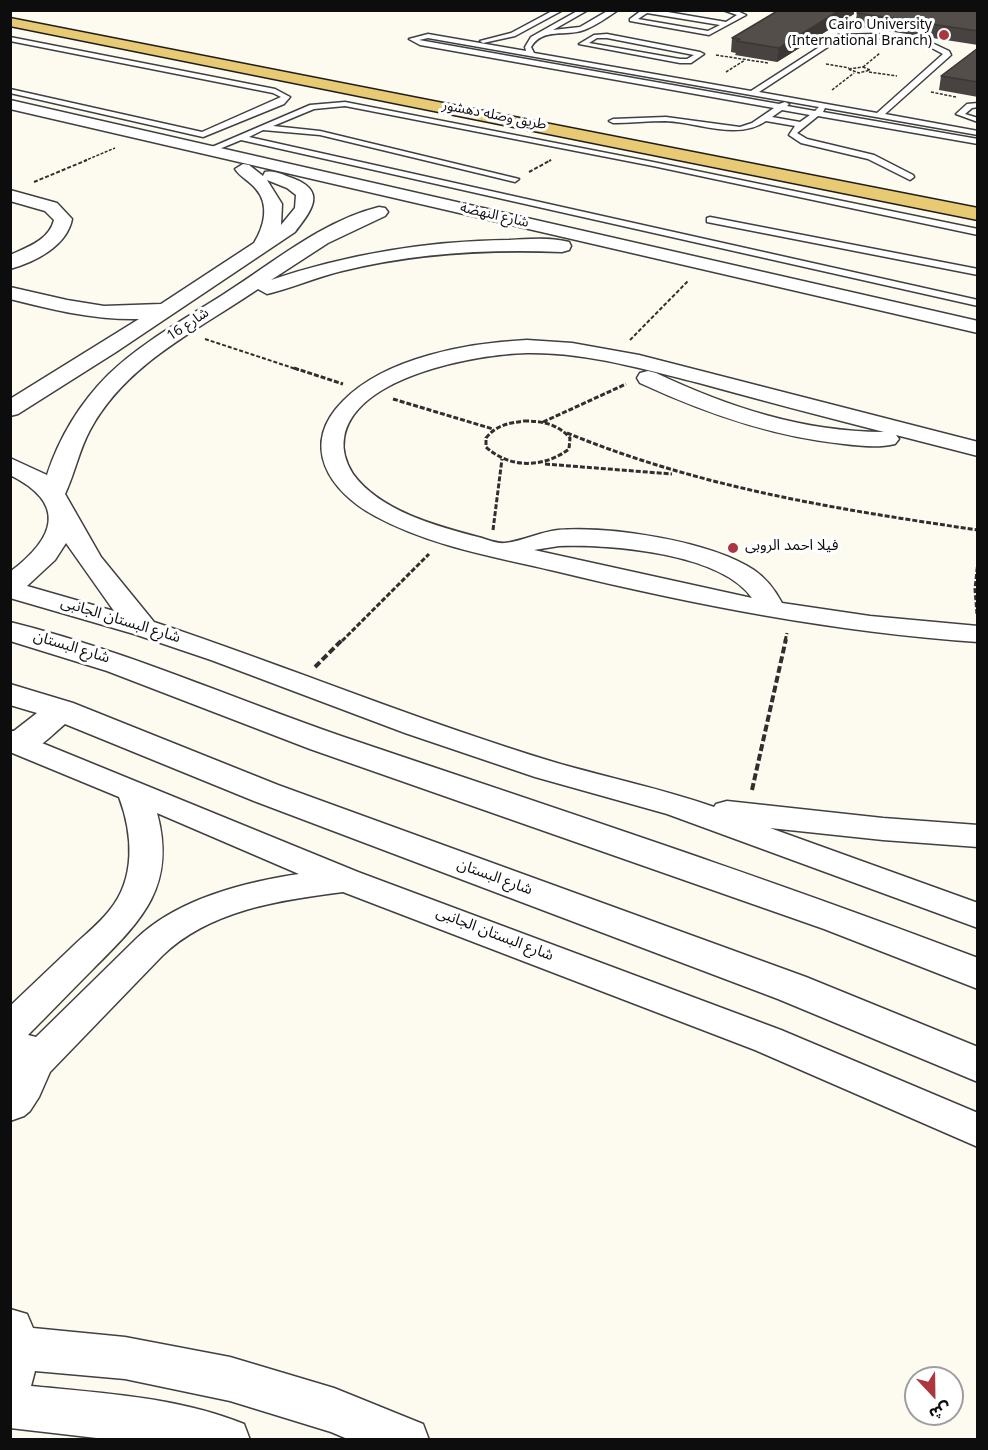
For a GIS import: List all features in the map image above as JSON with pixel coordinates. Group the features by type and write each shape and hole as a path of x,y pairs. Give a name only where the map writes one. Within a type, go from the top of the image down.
{"main road":[{"name":"طريق وصله دهشور","path":"10,22 978,214"},
{"path":"296,78 315,75 324,68"},
{"path":"352,89 361,83 376,79"},
{"path":"607,120 746,146"},
{"path":"791,155 916,178"}],"street":[{"name":"شارع النهضة","path":"10,104 420,200 696,272 978,337"},
{"path":"10,114 240,168 285,181 311,199"},
{"path":"25,123 55,124"},
{"path":"240,168 265,188 273,204 272,229 260,248"},
{"path":"311,199 311,187 329,178"},
{"path":"10,195 51,207 63,219 63,226 51,241 10,263"},
{"name":"شارع 16","path":"10,409 97,338 168,309 260,248 296,221 306,202 311,199"},
{"name":"شارع 16","path":"10,587 32,570 50,551 60,532 58,503 61,466 71,440 102,394 122,373 180,331 332,232 420,200"},
{"name":"شارع النهضة","path":"338,210 443,213 978,327"},
{"path":"212,311 243,297 311,273 386,257 465,247 590,243"},
{"path":"10,293 99,313 134,313 168,309"},
{"path":"10,309 64,322 97,338"},
{"path":"978,449 615,355 545,347 478,352 423,365 384,381 367,391 346,411 334,433 333,456 338,468 356,491 386,512 449,535 499,549 650,585 781,611 909,628 978,634"},
{"path":"615,355 645,376 681,393 718,407 795,429 857,439 881,440 923,435"},
{"path":"10,465 34,475 58,503 97,573 144,628"},
{"path":"499,549 540,541 578,538 617,541 676,551 714,561 741,573 781,611"},
{"name":"شارع البستان الجانبى","path":"10,587 144,628 546,770 678,806 978,916"},
{"name":"شارع البستان","path":"10,631 118,664 322,741 837,919 978,974"},
{"name":"شارع البستان","path":"10,694 61,710 266,793 792,988 978,1065"},
{"path":"16,742 61,710"},
{"name":"شارع البستان الجانبى","path":"16,742 346,880 768,1040 978,1131"},
{"path":"10,1030 123,918 138,890 146,864 148,838 143,814 133,792"},
{"path":"678,806 978,836"},
{"path":"10,1105 23,1090 29,1078 21,1051 162,935 232,902 308,883 346,880"},
{"path":"13,1350 125,1358 230,1379 333,1410 406,1440"},
{"path":"10,1406 135,1419 227,1440"}],"lane":[{"path":"468,43 513,35 560,10"},
{"path":"531,54 528,44 542,33 585,10"},
{"path":"542,33 578,30 615,10"},
{"path":"726,10 743,15 728,24 709,33 632,20 647,11 728,24"},
{"path":"602,27 624,30"},
{"path":"674,33 682,29"},
{"path":"752,93 829,40 852,35 888,37 930,44 944,49 947,56 879,115"},
{"path":"978,133 428,36 412,39 420,43 978,142"},
{"path":"596,36 603,36 700,54 685,61 637,54 582,43 596,36"},
{"path":"629,59 667,38"},
{"path":"10,39 275,91 286,97 282,102 203,135 10,91"},
{"path":"613,68 621,64"},
{"path":"607,120 666,119 733,129 751,126 792,100"},
{"path":"209,150 319,105 351,104 978,232"},
{"path":"978,105 970,106 960,114 978,120"},
{"path":"826,106 793,132 797,139 871,157 916,178"},
{"path":"765,118 801,125"},
{"path":"263,128 320,133 515,179"},
{"path":"240,137 978,303"},
{"path":"710,220 978,272"},
{"path":"876,261 978,283"}],"path":[{"path":"721,47 712,54 774,65"},
{"path":"868,72 869,69 863,67 848,69 855,72 920,80"},
{"path":"814,104 855,72"},
{"path":"930,92 966,98"},
{"path":"32,183 130,142"},
{"path":"515,179 553,159"},
{"path":"615,355 696,272"},
{"path":"180,331 493,429 515,422 542,422 621,456 684,475 833,507 978,530"},
{"path":"542,422 645,376"},
{"path":"493,429 486,438 486,447 502,459 684,475"},
{"path":"535,463 556,459 569,449 570,438 567,433"},
{"path":"499,549 502,459"},
{"path":"298,683 449,535"},
{"path":"978,561 975,589 978,618"},
{"path":"747,814 781,611"}],"building":[{"path":"779,10 840,10 779,48 737,41 740,39 732,38"},
{"path":"860,10 978,10 978,31 857,13"},
{"path":"978,48 978,82 941,76"}],"place":[{"name":"Cairo University (International Branch)","path":"944,35"},
{"name":"فيلا احمد الروبى","path":"733,548"}]}
